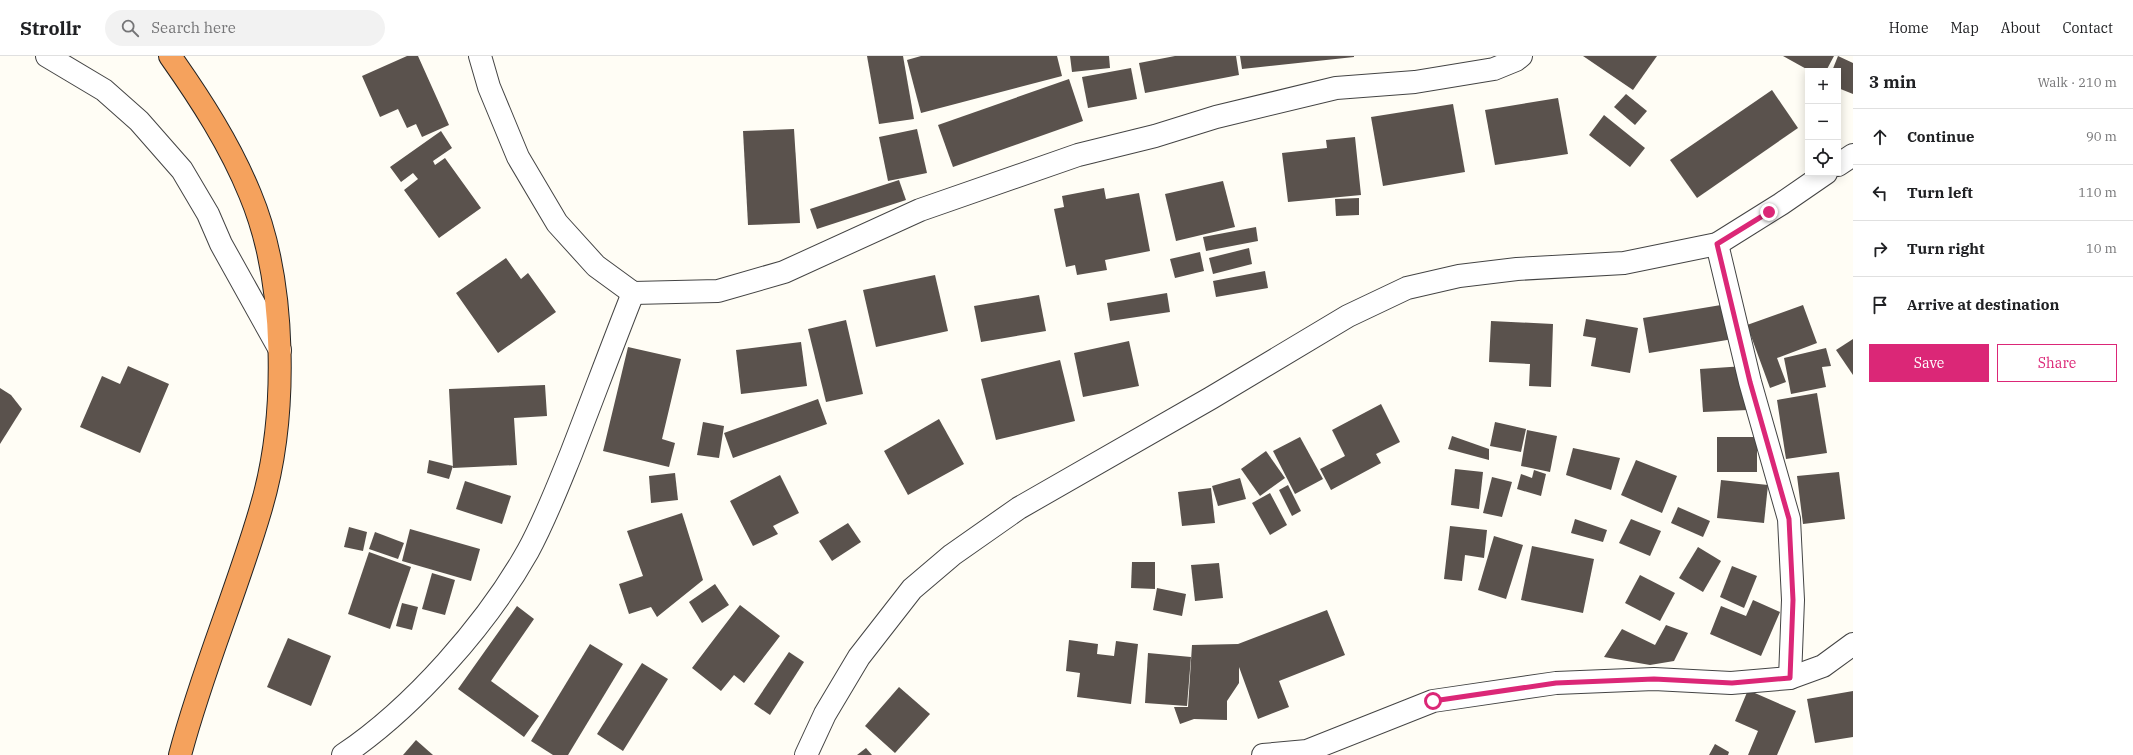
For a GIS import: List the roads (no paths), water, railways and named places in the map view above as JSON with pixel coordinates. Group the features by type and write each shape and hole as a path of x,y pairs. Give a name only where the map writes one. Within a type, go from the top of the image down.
{"highway":[{"path":"170,56 202,101 229,149 250,194 263,232 272,272 280,350 278,404 273,452 261,507 180,755"}],"street":[{"path":"47,56 104,90 139,121 182,170 208,214 221,244 280,350"},
{"path":"480,56 489,87 518,157 557,223 596,266 633,293 718,291 784,272 920,210 1078,155 1155,136 1216,117 1336,88 1415,82 1494,69 1516,60 1521,56"},
{"path":"1841,163 1853,155"},
{"path":"806,755 825,714 859,657 912,589 952,555 1019,508 1210,398 1348,316 1407,288 1458,276 1518,268 1624,263 1717,244 1782,204 1822,176"},
{"path":"1717,244 1750,382 1789,519 1793,600 1790,678"},
{"path":"343,755 369,738 436,675 501,596 529,550 553,498 633,293"},
{"path":"1263,755 1307,751 1433,701 1556,683 1654,679 1732,683 1790,678 1823,666 1853,644"}]}
